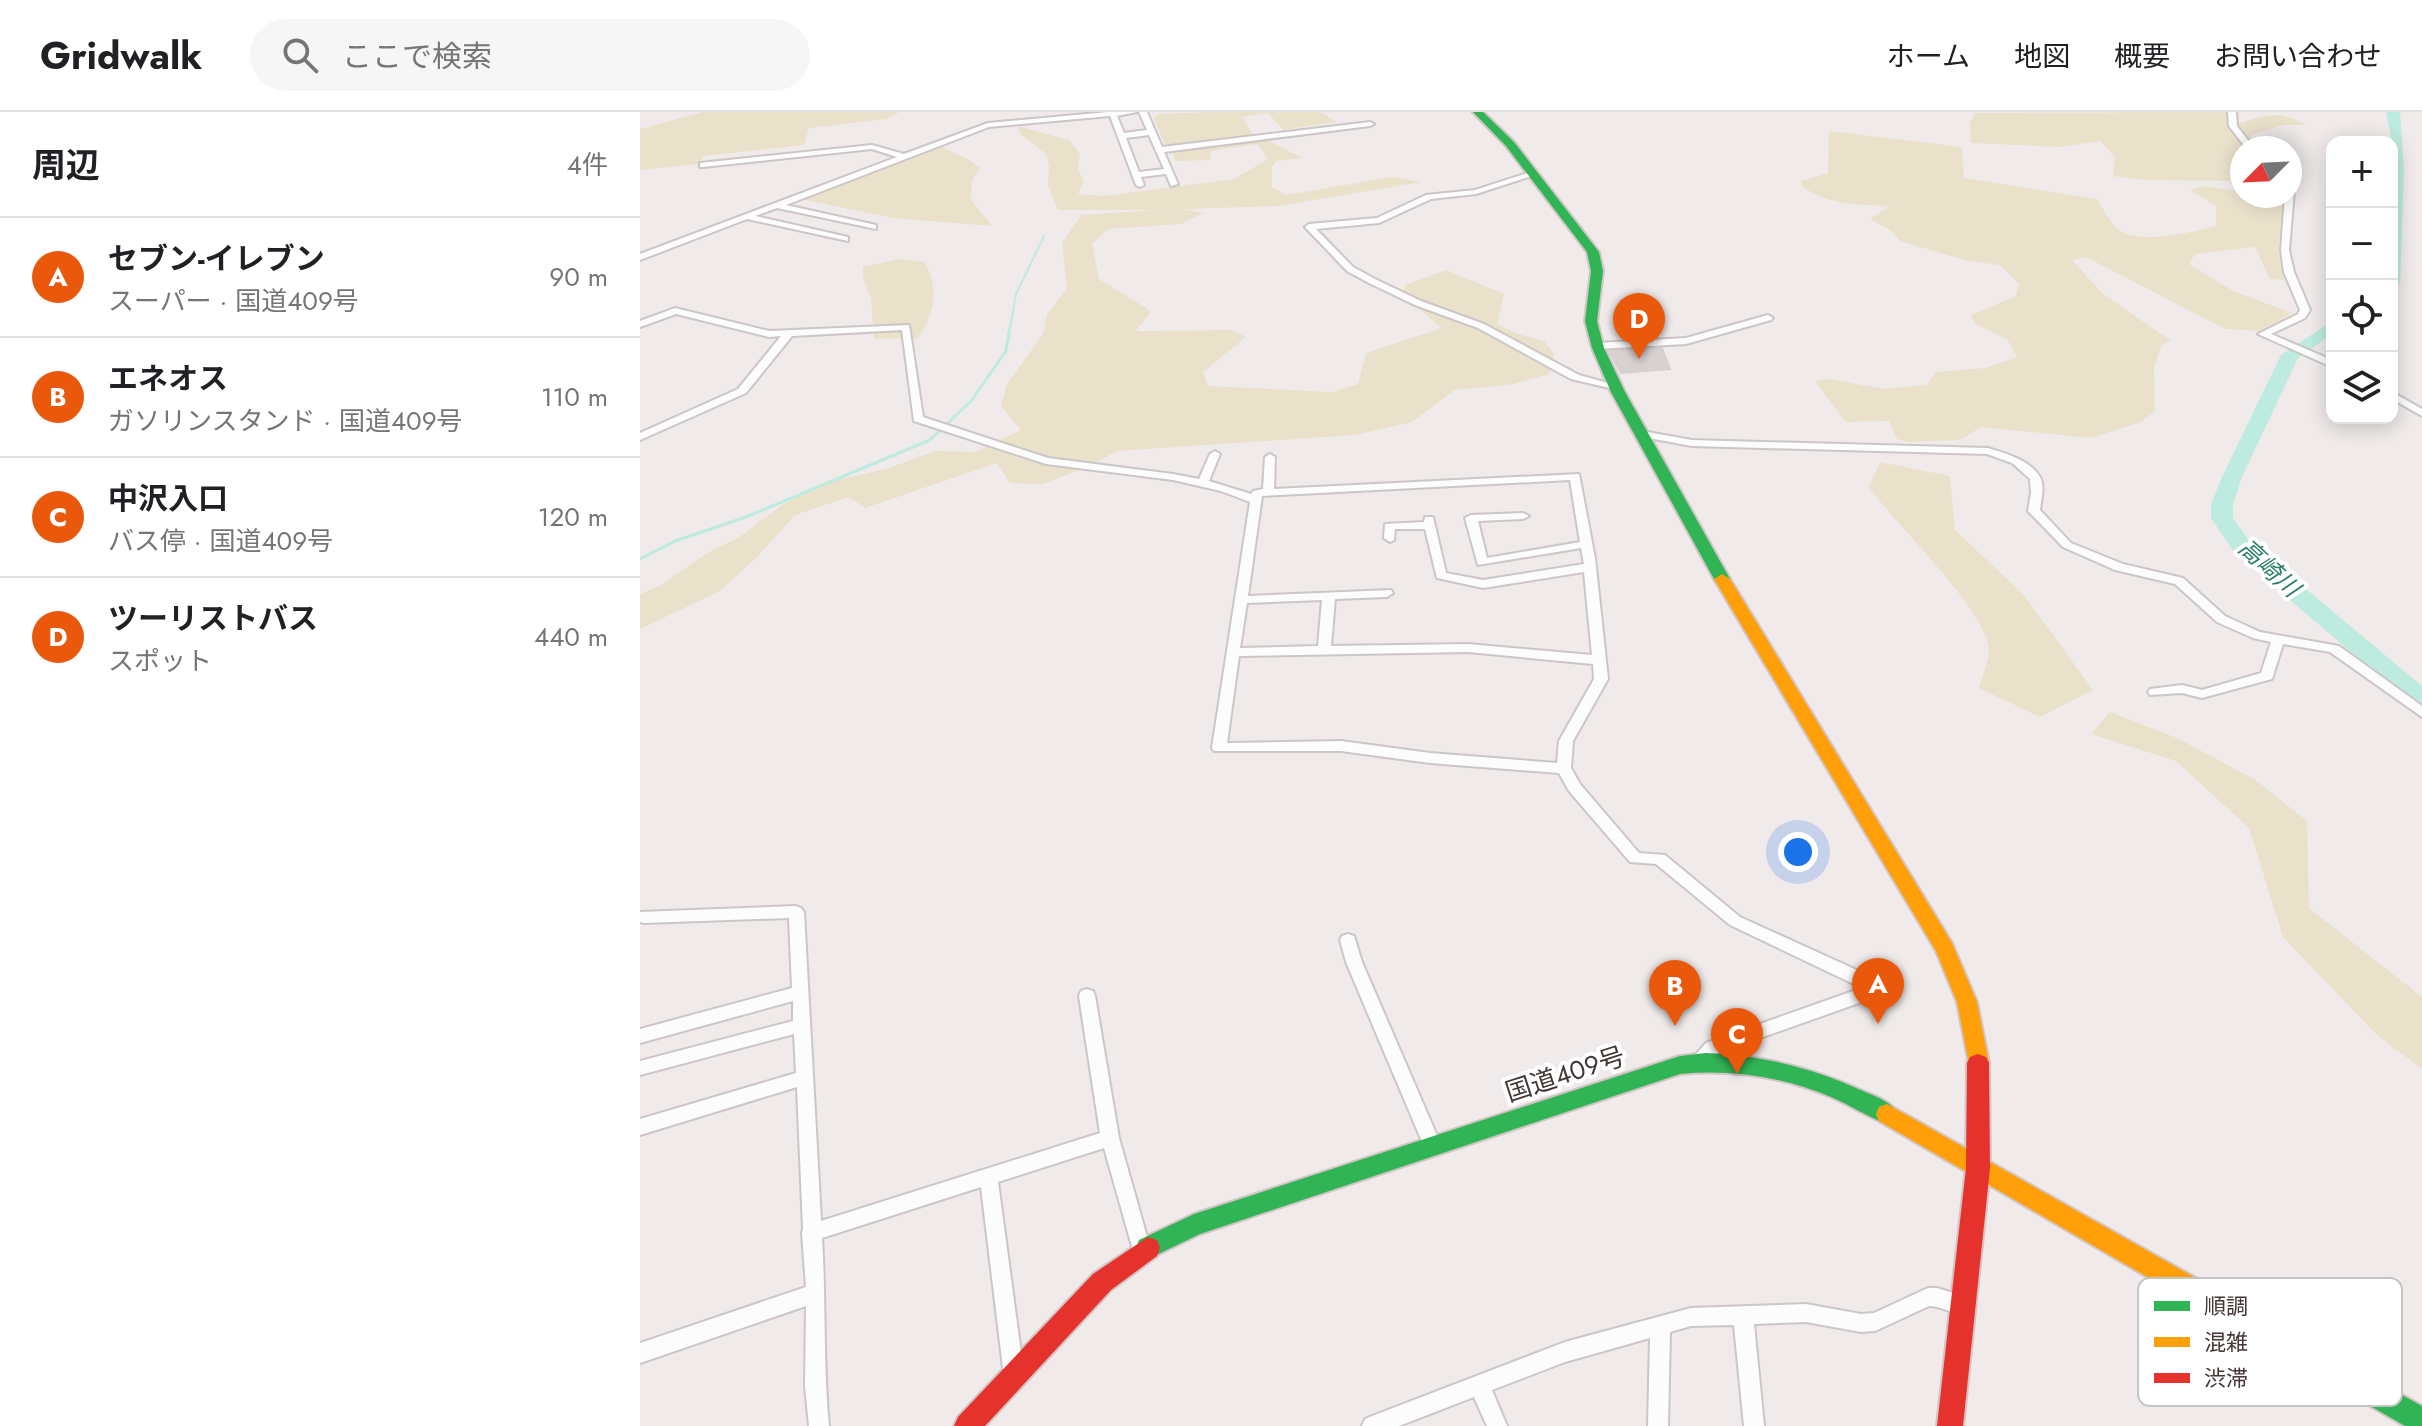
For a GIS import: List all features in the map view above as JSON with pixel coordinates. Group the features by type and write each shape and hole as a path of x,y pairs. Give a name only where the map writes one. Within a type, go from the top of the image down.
{"main road":[{"path":"1478,112 1510,144 1589,244 1596,259 1598,284 1590,319 1597,346 1618,389 1871,829 1951,958 1973,1028 1981,1088 1979,1165 1950,1426"},
{"name":"国道409号","path":"967,1426 1102,1282 1142,1251 1194,1225 1625,1081 1696,1063 1725,1063 1758,1069 1842,1092 1868,1103 2175,1278"},
{"name":"国道409号","path":"2396,1406 2422,1421"}],"street":[{"path":"640,257 998,123 1133,112"},
{"path":"1143,112 1174,184"},
{"path":"2232,112 2233,126 2241,136"},
{"path":"1113,114 1138,180 1168,171"},
{"path":"1159,150 1370,124"},
{"path":"1121,136 1152,132"},
{"path":"703,165 872,147 903,156"},
{"path":"1534,174 1476,192 1429,197 1379,220 1309,227 1350,269 1372,281 1418,303 1481,326 1575,377 1618,389"},
{"path":"776,205 873,227"},
{"path":"2288,208 2285,250 2289,272 2305,310 2302,316 2263,334 2326,361"},
{"path":"746,216 845,239"},
{"path":"804,230 828,217"},
{"path":"640,325 675,311 769,334 906,327 918,419 1046,461 1119,469 1262,496 1575,476 1590,567 1601,679 1566,741 1564,768 1574,787 1635,858 1660,859 1735,921 1866,982 1867,993 1712,1048 1696,1063"},
{"path":"1597,346 1686,341 1768,318"},
{"path":"640,437 742,391 789,333"},
{"path":"2398,399 2422,413"},
{"path":"1642,434 1692,443 1988,451 2016,461 2033,473 2037,493 2034,511 2067,545 2119,567 2179,581 2221,619 2278,641 2334,649 2422,713"},
{"path":"1203,483 1215,454"},
{"path":"1270,457 1240,600 1219,748 1341,746 1430,758 1564,768"},
{"path":"1523,516 1471,518 1482,562 1587,544"},
{"path":"1390,538 1389,526 1430,522 1441,575 1483,584 1590,567"},
{"path":"1240,600 1387,593"},
{"path":"1324,650 1329,596"},
{"path":"2155,692 2182,689 2202,694 2267,676 2278,641"},
{"path":"1232,652 1468,648 1599,660"},
{"path":"644,917 796,912 816,1293 815,1386 819,1426"},
{"path":"1348,940 1354,962 1432,1145"},
{"path":"641,1036 798,993"},
{"path":"1087,996 1110,1138 1142,1251"},
{"path":"640,1068 800,1026"},
{"path":"640,1127 803,1078"},
{"path":"811,1233 1110,1138"},
{"path":"989,1178 1014,1376"},
{"path":"640,1353 816,1293"},
{"path":"1372,1426 1565,1352 1691,1317 1806,1313 1875,1322 1928,1297 1962,1305"},
{"path":"1743,1315 1754,1426"},
{"path":"1658,1426 1660,1325"},
{"path":"1479,1385 1497,1426"}],"shaded area":[{"path":"703,112 899,112 887,119 809,128 804,145 704,156 698,164 640,170 640,129"},
{"path":"1320,112 1337,122 1283,130 1268,113 1242,117 1252,133 1303,158 1276,161 1272,167 1272,187 1286,195 1392,177 1421,182 1278,206 1181,209 1203,213 1181,224 1108,229 1092,244 1099,279 1151,311 1136,331 1232,330 1246,337 1203,372 1208,386 1332,392 1358,384 1366,353 1442,328 1403,296 1405,285 1446,270 1504,294 1497,324 1544,341 1554,354 1549,374 1509,385 1455,390 1412,422 1355,435 1117,451 1090,466 1043,484 1010,483 997,463 865,508 849,497 795,515 755,559 720,591 640,629 640,594 661,585 709,552 738,538 785,503 829,482 886,469 936,451 976,452 1021,430 1001,406 1007,384 1043,334 1047,314 1067,289 1062,243 1081,215 1156,210 1058,210 1048,185 1046,154 1020,134 1018,127 1069,140 1080,154 1078,169 1084,182 1078,194 1104,196 1234,179 1268,159 1257,144 1210,151 1211,160 1175,161 1173,151 1251,141 1241,136 1165,145 1154,118 1158,114"},
{"path":"2230,112 2241,123 2275,115 2307,125 2282,125 2251,136 2230,136 2230,181 2144,180 2113,176 2115,157 2100,141 2060,147 1971,143 1970,122 1975,113"},
{"path":"1829,131 1962,147 1964,178 2097,199 2119,230 2139,237 2166,236 2216,226 2216,206 2190,190 2203,186 2230,190 2230,208 2283,208 2279,244 2284,280 2270,279 2255,247 2195,254 2189,264 2233,291 2292,313 2259,331 2225,329 2086,257 2072,260 2102,293 2171,341 2162,345 2154,366 2155,411 2141,422 2091,438 1981,427 1960,440 1910,442 1897,439 1889,421 1846,422 1815,381 1829,379 1884,389 1927,385 1936,372 1985,368 2017,357 2007,339 1975,324 1971,315 2016,296 2019,284 2000,265 1968,261 1900,241 1890,230 1870,219 1889,206 1832,200 1801,185 1802,181 1828,173"},
{"path":"937,145 980,168 972,180 971,200 992,226 893,218 796,198"},
{"path":"900,259 925,262 932,282 931,310 918,338 874,339 871,299 863,278 863,267"},
{"path":"1880,462 1950,476 1955,530 2023,594 2093,690 2040,717 1979,688 1989,652 1985,635 1958,592 1869,487"},
{"path":"2110,712 2177,738 2254,779 2307,821 2309,908 2422,997 2422,1069 2377,1035 2283,937 2249,828 2176,761 2091,734"}],"building":[{"path":"1662,348 1670,369 1621,373 1609,351"}],"waterway":[{"name":"高崎川","path":"2392,280 2397,172 2393,112"},
{"path":"1010,329 1016,294 1044,236"},
{"path":"640,559 675,541 746,517 930,440 971,401 1006,351 1010,327"},
{"name":"高崎川","path":"2326,330 2290,355 2232,477 2222,504 2222,518 2242,547 2422,699"}],"traffic: fast":[{"path":"1478,112 1510,144 1593,252 1597,271 1591,321 1598,348 1618,392 1722,579"},
{"path":"1148,1248 1194,1225 1680,1065 1733,1063 1787,1073 1840,1090 1887,1114"},
{"path":"2396,1406 2422,1421"}],"traffic: slow":[{"path":"1722,579 1945,949 1967,1002 1978,1063"},
{"path":"1887,1114 2172,1278"}],"traffic: jam":[{"path":"1950,1426 1978,1168 1978,1063"},
{"path":"967,1426 1102,1282 1148,1248"}],"place":[{"name":"ツーリストバス","path":"1639,359"},
{"name":"セブン-イレブン","path":"1878,1024"},
{"name":"エネオス","path":"1675,1026"},
{"name":"中沢入口","path":"1737,1074"}]}
